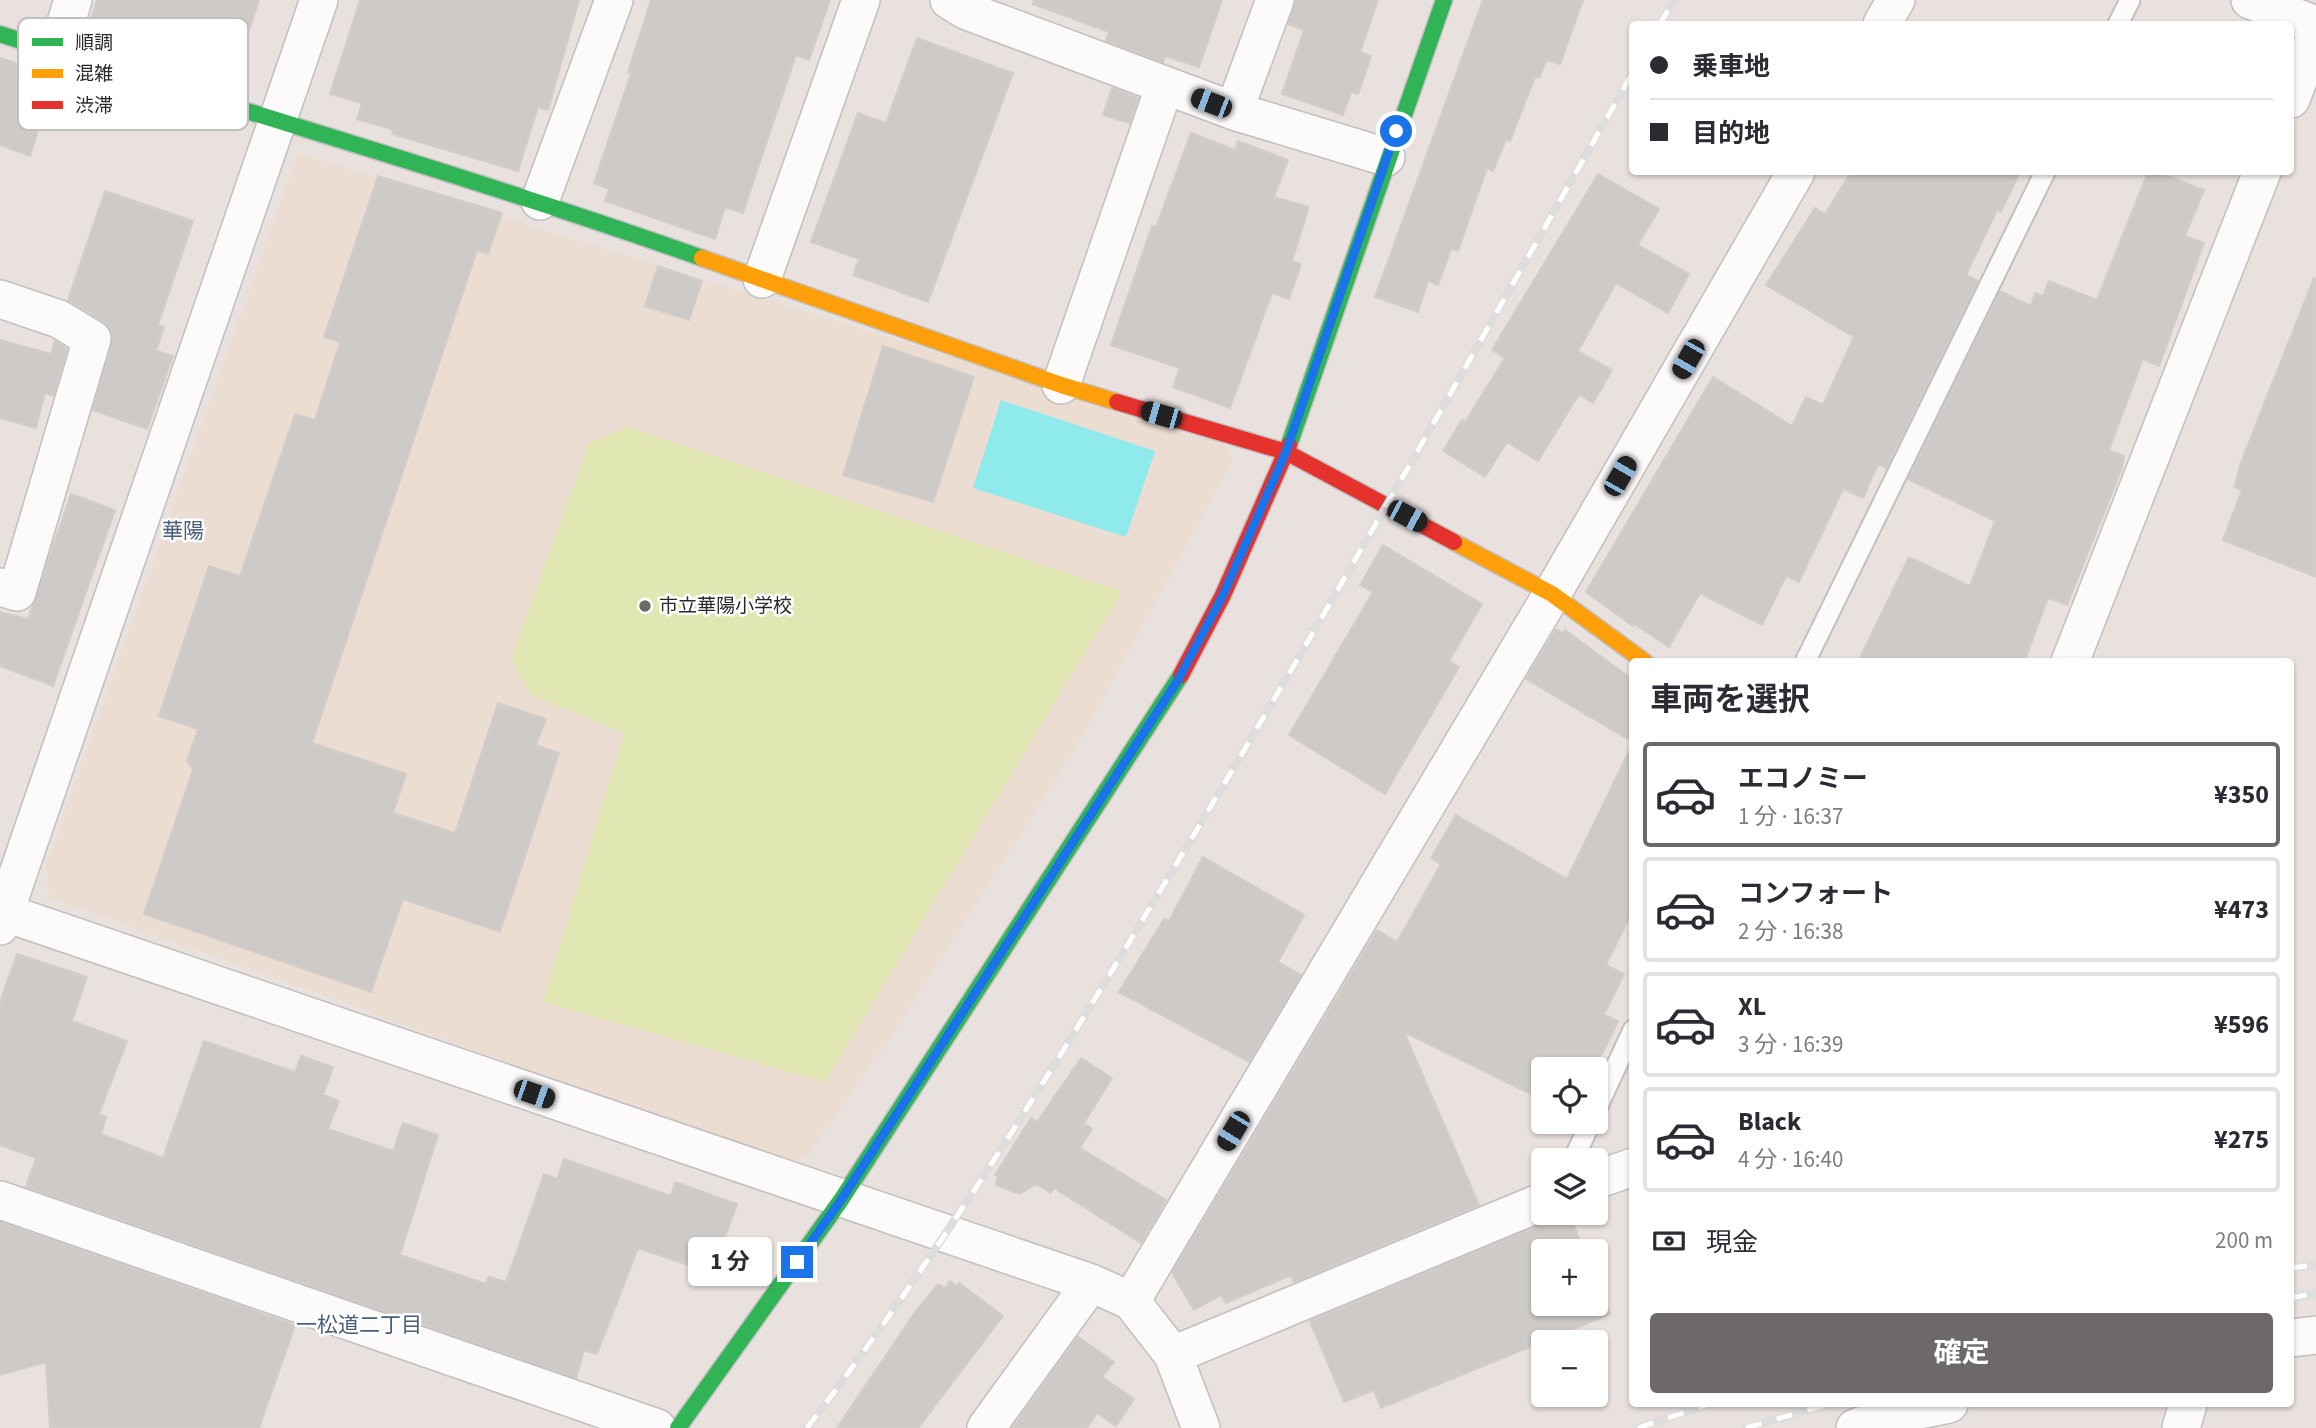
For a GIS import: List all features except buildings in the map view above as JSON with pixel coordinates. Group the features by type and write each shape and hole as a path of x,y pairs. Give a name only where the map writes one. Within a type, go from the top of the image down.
{"street":[{"path":"67,18 73,0"},
{"path":"319,0 2,917 1091,1283 1131,1301 1173,1355 1201,1428"},
{"path":"540,201 614,0"},
{"path":"762,279 861,0"},
{"path":"949,0 967,11 1007,12 1165,85 1234,111 1386,157"},
{"path":"1234,111 1275,0"},
{"path":"678,1428 841,1200 1178,680 1223,595 1286,452 1386,157 1444,0"},
{"path":"1884,21 1896,0"},
{"path":"2250,0 2316,25"},
{"path":"0,34 18,40"},
{"path":"2294,91 2316,34"},
{"path":"1061,385 1165,85"},
{"path":"248,113 540,201 1061,385 1286,452 1552,594 1640,658"},
{"path":"1131,1301 1552,594 1794,175"},
{"path":"2072,658 2261,175"},
{"path":"0,299 59,319 92,339 18,592 0,587"},
{"path":"1608,1176 1629,1168"},
{"path":"0,1200 657,1428"},
{"path":"1173,1355 1531,1205"},
{"path":"986,1428 1091,1283"},
{"path":"2294,1338 2316,1335"},
{"path":"1873,1424 1938,1407"},
{"path":"2181,1428 2187,1407"}],"lane":[{"path":"2120,21 2130,0"},
{"path":"1807,658 2044,175"},
{"path":"1608,1084 1629,1039"}],"shaded area":[{"name":"市立華陽小学校","path":"298,153 1226,443 1233,460 1074,751 894,1032 807,1157 791,1164 49,897 46,865"}],"green space":[{"path":"628,427 1122,591 825,1082 543,1002 624,733 530,695 511,659 589,443"}],"water":[{"path":"1001,400 1155,451 1126,537 973,488"}],"railway":[{"path":"1662,21 1674,0"},
{"path":"807,1428 949,1228 1124,951 1344,579 1629,79"},
{"path":"2294,1268 2316,1265"},
{"path":"2294,1297 2316,1293"},
{"path":"1638,1428 1700,1407"},
{"path":"1746,1428 1819,1407"}],"traffic: fast":[{"path":"1289,445 1444,0"},
{"path":"0,34 18,40"},
{"path":"248,111 440,171 702,258"},
{"path":"678,1428 841,1200 1181,675"}],"traffic: slow":[{"path":"702,258 1061,385 1117,402"},
{"path":"1454,542 1552,594 1640,658"}],"traffic: jam":[{"path":"1117,402 1286,452 1454,542"},
{"path":"1181,675 1223,595 1289,445"}],"place":[{"name":"市立華陽小学校","path":"645,606"}],"district":[{"name":"華陽","path":"183,531"},
{"name":"一松道二丁目","path":"359,1325"}],"route":[{"path":"797,1262 841,1200 1178,680 1223,595 1286,452 1396,131"}]}
